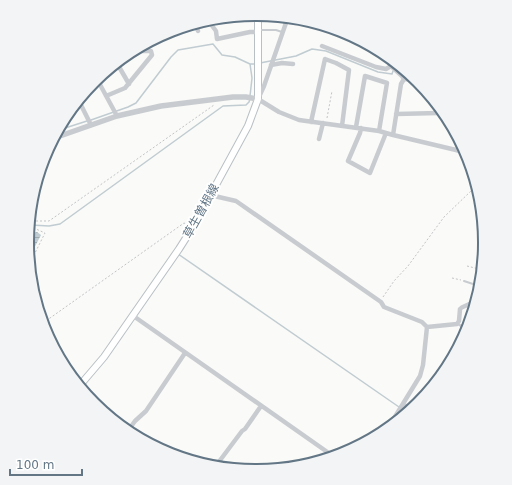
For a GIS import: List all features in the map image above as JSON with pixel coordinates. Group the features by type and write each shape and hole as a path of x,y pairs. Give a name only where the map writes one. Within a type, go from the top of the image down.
{"main road":[{"name":"草生曽根線","path":"83,381 104,357 179,249 193,227 248,126 258,99 258,21"}],"street":[{"path":"258,99 286,23"},
{"path":"212,25 216,31 217,39 258,31"},
{"path":"322,46 376,67 386,69 390,66"},
{"path":"106,96 125,88 129,84 152,55 150,52 144,51"},
{"path":"311,122 325,59 348,70 342,126"},
{"path":"271,64 293,64"},
{"path":"120,68 129,84"},
{"path":"393,136 401,84 404,79 400,74"},
{"path":"379,131 387,83 365,76 359,128 360,133 348,160 370,173 386,133"},
{"path":"100,85 117,116"},
{"path":"62,135 117,116 161,106 246,97 258,99 279,112 299,120 379,131 393,136 457,150"},
{"path":"80,107 91,124"},
{"path":"396,114 436,113"},
{"path":"319,139 325,124"},
{"path":"210,195 236,201 381,302 384,307 422,322 427,327 459,325 460,309 462,306 469,305"},
{"path":"132,315 326,452"},
{"path":"398,412 420,376 423,365 427,327"},
{"path":"132,426 146,411 185,353"},
{"path":"220,461 261,406"}],"lane":[{"path":"258,31 276,30 283,33"},
{"path":"464,281 473,284"}],"path":[{"path":"325,124 332,91"},
{"path":"36,220 49,221 216,104 217,100"},
{"path":"381,302 394,281 408,266 444,217 471,192"},
{"path":"48,319 184,223"},
{"path":"35,228 45,233 35,253"},
{"path":"467,266 476,268"},
{"path":"452,278 464,281"}],"shaded area":[{"path":"37,232 41,235 34,248 34,242 35,233"}],"waterway":[{"path":"91,120 136,103 178,50 213,44 222,55 235,57 250,64 256,64"},
{"path":"260,63 296,56 312,49 326,51 378,72 392,74 393,71"},
{"path":"250,64 252,78 250,96"},
{"path":"35,225 49,226 60,224 223,106 246,105 250,99"},
{"path":"67,127 87,121"},
{"path":"178,254 399,407"}]}
